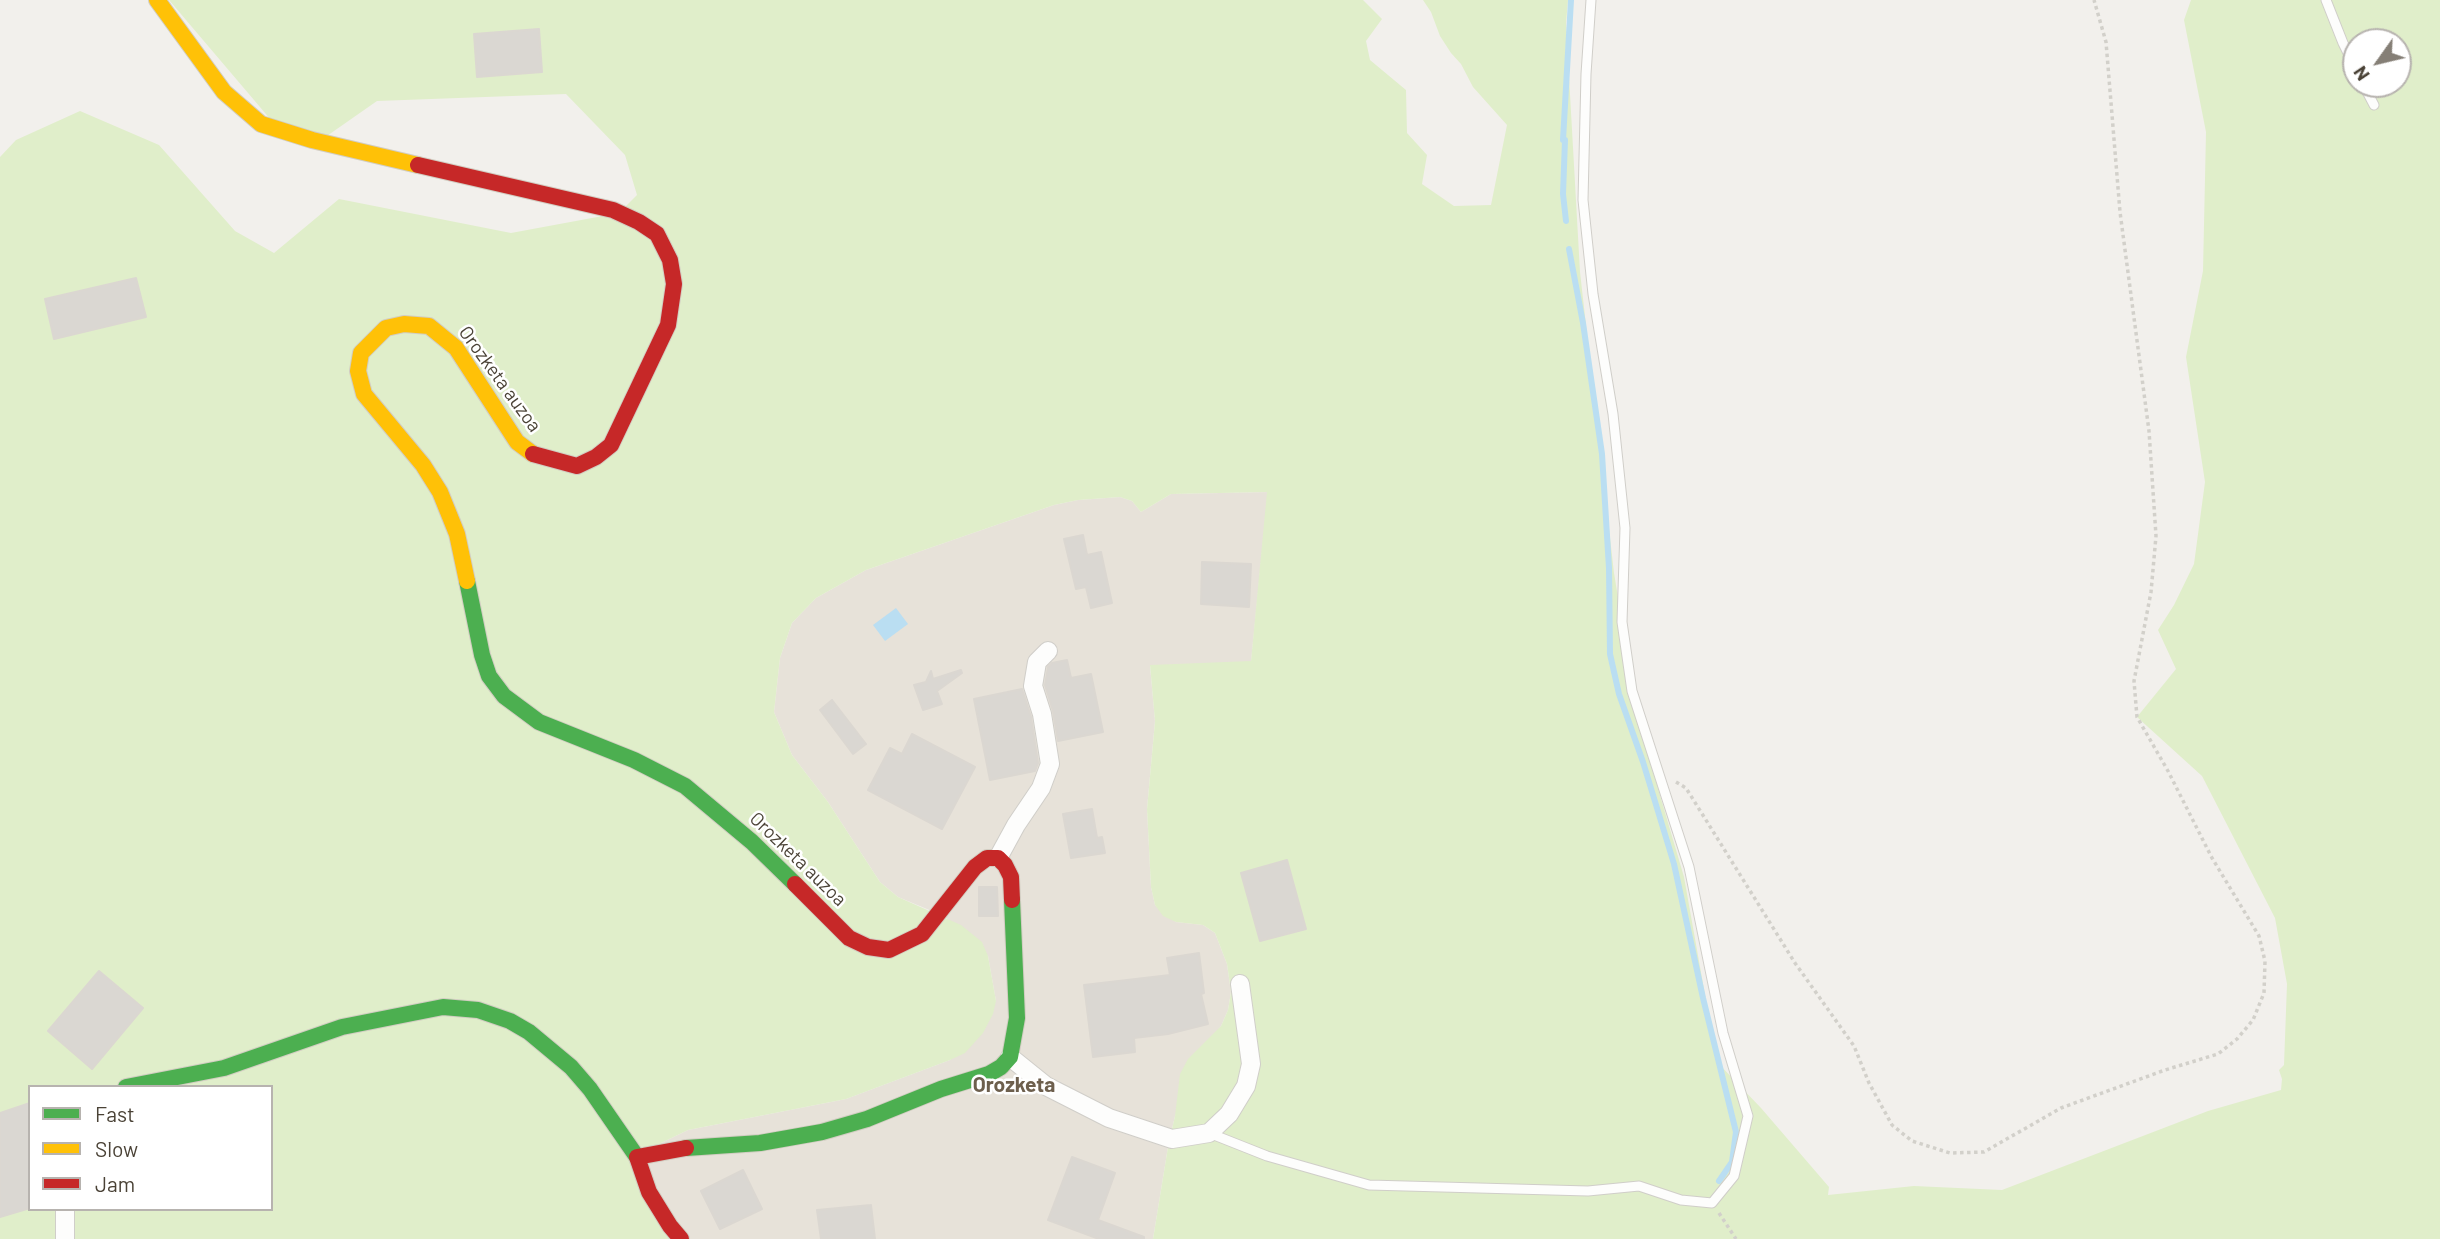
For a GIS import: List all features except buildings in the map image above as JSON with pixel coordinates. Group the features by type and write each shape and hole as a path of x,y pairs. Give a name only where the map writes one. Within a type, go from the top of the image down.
{"street":[{"name":"Orozketa auzoa","path":"157,0 224,92 261,124 312,140 613,210 657,234 670,260 674,285 668,324 611,445 596,457 577,466 534,455 517,442 456,348 429,326 404,324 386,328 361,353 358,371 363,394 423,465 440,492 457,534 482,655 489,676 504,695 539,722 634,760 685,786 752,842 849,938 868,947 889,950 922,934 975,867 987,858 998,858"},
{"path":"637,1157 680,1148 761,1143 822,1132 867,1119 1002,1067 1010,1057 1017,1018 1011,877 998,858 1041,788 1050,764 1042,715 1033,686 1037,662 1048,651"},
{"path":"1010,1057 1046,1086 1109,1118 1172,1139 1209,1133 1229,1114 1246,1086 1251,1064 1240,984"},
{"path":"136,1085 224,1068 342,1027 443,1007 478,1010 510,1021 550,1047 590,1089 637,1157 649,1192 681,1239"},
{"path":"65,1211 65,1239"}],"lane":[{"path":"1209,1133 1267,1156 1369,1185 1588,1191 1639,1186 1681,1200 1712,1203 1734,1177 1748,1116 1723,1033 1689,867 1632,691 1622,622 1624,515 1613,414 1593,293 1583,200 1591,0"},
{"path":"2326,0 2342,40"},
{"path":"2370,98 2374,105"}],"path":[{"path":"1659,771 1686,788 1795,963 1854,1046 1869,1083 1892,1125 1912,1141 1950,1153 1984,1152 2061,1108 2165,1070 2218,1054 2237,1039 2253,1020 2264,993 2265,961 2259,936 2212,858 2137,717 2134,681 2151,592 2156,536 2150,444 2120,212 2106,42 2094,0"},
{"path":"1712,1203 1737,1239"}],"shaded area":[{"path":"1268,492 1251,662 1150,666 1155,721 1147,809 1151,887 1155,905 1176,922 1203,925 1215,933 1227,964 1231,992 1228,1010 1221,1026 1214,1035 1175,1116 1153,1239 685,1239 630,1158 688,1130 846,1099 950,1060 996,1001 988,956 944,916 898,897 880,882 828,802 792,755 774,712 780,658 792,623 816,598 866,570 1054,505 1120,497 1132,501 1141,512 1171,494"}],"green space":[{"path":"169,0 1363,0 1382,19 1366,41 1370,60 1406,90 1407,133 1427,155 1422,184 1454,206 1491,205 1507,125 1473,87 1461,64 1440,36 1431,12 1423,0 1568,0 1566,23 1580,272 1614,573 1639,724 1684,877 1717,1062 1829,1187 1828,1195 1914,1186 2002,1190 2208,1111 2281,1090 2279,1070 2284,1065 2287,984 2275,918 2202,776 2137,717 2176,669 2158,630 2194,564 2205,482 2186,357 2203,271 2206,132 2184,20 2191,0 2440,0 2440,1239 1153,1239 1180,1074 1188,1059 1221,1026 1228,1010 1231,992 1227,964 1215,933 1203,925 1176,922 1163,916 1155,905 1151,887 1147,809 1155,721 1150,665 1251,661 1267,492 1171,494 1141,512 1132,501 1120,497 1054,505 866,570 816,598 792,623 780,658 774,712 792,755 828,802 880,882 898,897 961,925 982,942 988,956 996,1001 993,1014 983,1033 965,1053 950,1060 846,1099 688,1130 630,1158 685,1239 0,1239 0,157 16,140 80,111 159,145 235,231 274,253 339,199 511,233 619,213 637,195 625,155 566,94 377,101 324,138 271,120"}],"water":[{"path":"896,608 908,624 885,641 873,625"}],"waterway":[{"path":"1566,221 1563,140 1571,0"},
{"path":"1569,249 1602,454 1609,568 1610,654 1619,694 1674,864 1736,1132 1732,1162 1719,1181"}],"traffic: fast":[{"path":"467,581 482,655 489,676 504,696 539,722 634,760 685,786 752,842 795,884"},
{"path":"686,1148 760,1143 822,1132 867,1119 941,1089 989,1074 1001,1067 1010,1057 1017,1018 1012,900"},
{"path":"136,1085 224,1068 342,1027 443,1007 478,1010 510,1021 529,1032 571,1067 590,1089 637,1157"}],"traffic: slow":[{"path":"157,0 224,92 261,124 312,140 418,165"},
{"path":"467,581 457,534 440,492 423,465 364,394 358,371 361,353 386,328 404,324 429,326 456,348 517,442 533,454"}],"traffic: jam":[{"path":"418,165 613,210 657,234 670,260 674,284 668,325 611,445 596,457 577,466 533,454"},
{"path":"795,884 849,938 868,947 889,950 922,934 975,867 987,858 998,858 1005,865 1011,877 1012,900"},
{"path":"681,1239 649,1192 637,1157 686,1148"}],"district":[{"name":"Orozketa","path":"1014,1085"}]}
